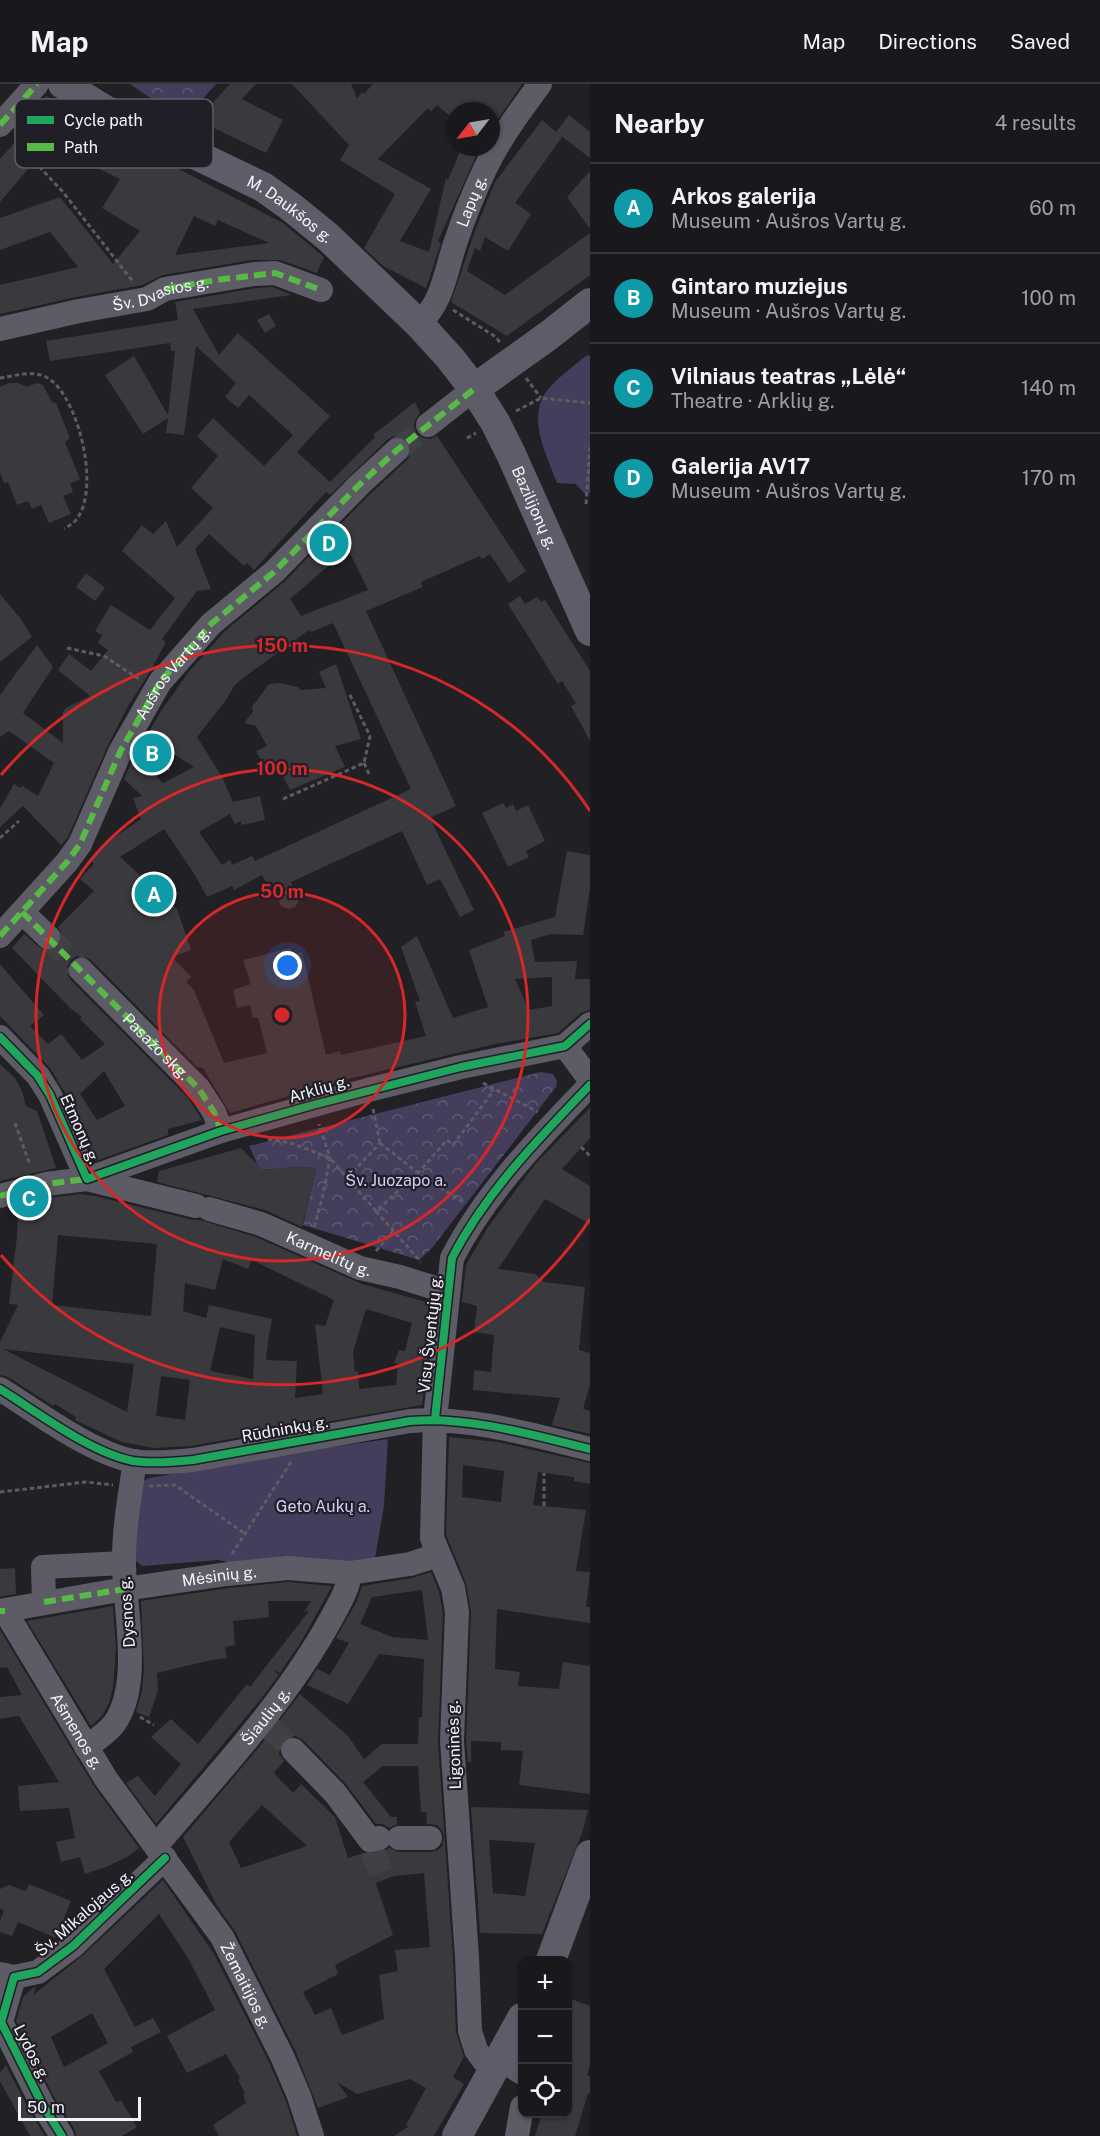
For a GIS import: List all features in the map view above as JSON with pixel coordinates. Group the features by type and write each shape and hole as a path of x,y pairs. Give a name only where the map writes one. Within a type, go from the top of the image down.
{"main road":[{"name":"M. Daukšos g.","path":"63,84 87,99"},
{"name":"M. Daukšos g.","path":"213,163 263,187 328,237 420,324 474,389"},
{"path":"474,389 590,303"},
{"name":"Bazilijonų g.","path":"474,389 511,454 590,631"},
{"path":"553,1956 587,1872"},
{"path":"457,2136 505,2066 518,2029"}],"street":[{"path":"23,99 37,84"},
{"name":"Lapų g.","path":"420,324 438,301 455,242 485,169 504,135 540,84"},
{"path":"0,125 15,108"},
{"name":"Šv. Dvasios g.","path":"0,329 216,280 275,273 321,290"},
{"path":"428,425 474,389"},
{"name":"Aušros Vartų g.","path":"0,936 67,862 80,844 120,752 155,690 211,624 274,572 359,485 397,450"},
{"path":"22,912 48,937"},
{"name":"Pasažo skg.","path":"81,970 199,1089 214,1112 221,1131"},
{"path":"590,1024 565,1046 590,1080"},
{"name":"Etmonų g.","path":"0,1036 38,1076 50,1095 87,1179"},
{"name":"Arklių g.","path":"0,1196 46,1184 87,1179 221,1131 368,1090 462,1067 565,1046"},
{"name":"Visų Šventųjų g.","path":"435,1419 452,1258 462,1238 506,1178 555,1120 590,1085"},
{"name":"Karmelitų g.","path":"87,1179 261,1224 360,1268 400,1277 448,1292"},
{"name":"Rūdninkų g.","path":"0,1389 91,1445 112,1455 135,1461 163,1463 193,1460 410,1421 435,1419 474,1424 590,1449"},
{"name":"Ligoninės g.","path":"435,1419 432,1538 453,1588 457,1612 446,1838 467,1957 470,2031 476,2050 484,2061 505,2066"},
{"name":"Dysnos g.","path":"86,1747 113,1725 126,1699 130,1660 124,1563 135,1461"},
{"name":"Mėsinių g.","path":"3,1611 44,1602 227,1574 288,1568 350,1573 410,1564 438,1555"},
{"path":"44,1602 43,1567 124,1563"},
{"name":"Šiaulių g.","path":"161,1852 265,1724 321,1637 349,1583 350,1573"},
{"name":"Ašmenos g.","path":"3,1611 106,1779 161,1852"},
{"path":"293,1750 380,1841 446,1838"},
{"name":"Šv. Mikalojaus g.","path":"7,1976 38,1972 73,1946 161,1852"},
{"name":"Žemaitijos g.","path":"161,1852 222,1937 282,2056 299,2096 312,2136"},
{"name":"Lydos g.","path":"7,1976 1,2024 42,2104 62,2136"}],"path":[{"path":"41,168 156,294"},
{"path":"0,378 34,374 47,377 66,396 82,438 87,471 83,510 70,526 64,528"},
{"path":"541,398 590,403"},
{"path":"586,504 590,446"},
{"path":"68,648 104,656 155,690"},
{"path":"349,693 370,736 364,763 370,776"},
{"path":"151,763 171,770"},
{"path":"283,799 364,763"},
{"path":"0,838 19,821"},
{"path":"462,1067 494,1090 555,1120"},
{"path":"368,1090 380,1143 418,1173 479,1213"},
{"path":"376,1211 418,1173 447,1140 453,1145 494,1090"},
{"path":"313,1105 330,1158 424,1266"},
{"path":"15,1123 30,1165"},
{"path":"268,1139 291,1143 330,1158"},
{"path":"347,1178 380,1143"},
{"path":"581,1147 590,1156"},
{"path":"308,1246 323,1195 330,1158"},
{"path":"227,1574 228,1561 244,1533 298,1452 297,1441"},
{"path":"544,1473 544,1506"},
{"path":"0,1492 86,1482 131,1486 175,1485 244,1533"}],"green space":[{"path":"130,84 216,84 202,99 153,99"},
{"path":"587,355 590,356 590,493 584,493 576,484 557,483 543,446 538,421 543,397 551,386"},
{"name":"Šv. Juozapo a.","path":"540,1072 553,1074 557,1081 556,1087 432,1248 419,1260 303,1225 316,1168 260,1170 249,1146"},
{"name":"Geto Aukų a.","path":"388,1439 384,1506 375,1558 362,1561 237,1564 218,1560 142,1566 135,1560 134,1532 142,1482 149,1478"}],"building":[{"path":"230,84 256,84 242,99 283,120 266,153 213,128 213,103"},
{"path":"292,84 351,84 357,98 373,84 522,84 500,116 500,102 446,102 446,112 437,105 431,111 428,108 378,159 431,189 400,241 429,252 446,178 448,180 458,156 476,156 438,241 441,243 426,288 383,266 364,248 395,194 340,160 349,145"},
{"path":"569,115 590,132 590,158 556,132"},
{"path":"542,120 562,137 515,203 531,214 508,251 485,237 480,251 475,248 467,271 505,295 590,233 590,275 507,336 451,302 476,228 495,182"},
{"path":"15,142 15,168 29,168 0,202 0,159"},
{"path":"98,168 177,168 283,223 324,257 317,273 280,260 252,260 163,275 142,285 0,314 0,285 78,267 50,232 0,250 0,218 60,197 113,264 140,231 102,208 120,179","holes":["194,216 215,226 218,220 269,243 175,255"]},
{"path":"590,171 590,229 567,197"},
{"path":"273,287 292,295 193,309 219,355 238,333 330,416 297,452 330,482 375,437 373,435 415,402 420,413 415,420 416,433 423,438 431,439 437,436 526,571 509,583 490,554 482,559 480,556 421,582 423,587 366,611 456,806 430,818 474,910 460,917 440,879 427,885 402,831 291,882 299,900 295,907 288,909 281,906 274,890 271,891 262,875 234,890 232,886 207,897 164,829 120,857 177,909 191,950 172,957 191,977 186,982 194,990 224,1063 267,1053 258,1017 253,1018 250,1005 237,1008 233,990 251,984 243,960 290,948 292,955 302,952 326,1055 340,1051 341,1055 426,1036 415,1002 420,1001 401,947 417,936 453,1018 488,1007 469,950 505,936 503,932 555,917 567,851 590,855 590,889 583,935 551,934 531,940 535,962 577,961 575,979 590,979 590,1010 581,1013 558,1033 495,1044 352,1078 230,1113 203,1068 197,1067 91,960 84,956 77,956 67,967 67,974 71,980 188,1098 202,1120 168,1129 168,1135 96,1161 70,1101 50,1068 0,1016 0,964 44,1015 30,1026 48,1044 61,1034 82,1060 105,1044 80,1019 82,1017 70,1008 12,948 24,934 44,951 59,946 62,934 58,927 94,891 80,879 94,864 89,860 103,845 141,819 133,798 142,796 124,779 161,711 188,673 225,631 284,582 369,495 407,460 411,447 402,437 394,436 387,440 330,495 326,492 254,570 247,563 244,566 209,534 195,549 211,589 197,591 162,639 166,642 127,708 108,745 68,837 61,845 23,806 0,827 0,809 14,784 38,796 54,763 9,731 0,737 0,695 37,645 53,667 23,713 63,743 63,712 66,708 90,696 58,670 69,654 91,671 108,650 98,643 102,635 95,631 111,605 150,630 175,598 122,551 142,525 153,534 166,521 177,547 213,508 191,488 218,456 197,436 213,418 264,466 293,435 249,395 238,408 225,397 236,383 196,346 184,435 166,433 168,418 143,434 105,375 134,356 168,415 175,351 171,351 170,343 50,361 46,341 178,320 175,302","holes":["348,549 368,590 301,616 290,599","333,623 411,789 255,861 252,856 232,865 230,860 222,865 199,832 230,814 235,824 241,821 241,825 265,820 260,796 233,802 222,777 197,737 234,686 309,630 311,632","161,746 194,767 163,783 148,768","552,977 552,1006 529,1010 515,979","104,1071 125,1106 97,1120 80,1094"]},
{"path":"269,314 276,326 265,333 257,320"},
{"path":"9,383 18,383 27,387 37,383 43,385 52,402 56,403 70,438 65,442 80,479 70,484 73,492 63,496 71,514 49,523 41,505 32,509 28,501 17,505 8,482 4,483 0,473 0,387"},
{"path":"86,573 105,588 95,601 76,587"},
{"path":"0,594 21,619 32,637 0,662"},
{"path":"520,596 525,604 537,597 541,602 545,600 590,671 590,741 571,706 576,703 562,681 558,684 508,604"},
{"path":"336,664 361,739 335,746 345,767 290,790 280,771 269,776 256,751 267,746 256,726 244,723 253,712 252,707 269,684 280,683 298,687 301,690 326,688 319,672"},
{"path":"503,803 506,808 513,804 516,811 528,805 545,841 526,851 529,857 508,867 482,813"},
{"path":"0,1064 15,1078 26,1106 37,1111 56,1168 0,1181"},
{"path":"590,1108 590,1138 562,1169 590,1186 590,1224 545,1199 498,1269 535,1274 544,1282 585,1287 579,1350 590,1353 590,1384 583,1409 590,1411 590,1434 552,1425 560,1398 473,1390 474,1370 491,1372 494,1335 474,1332 477,1306 462,1302 466,1265 488,1227 537,1162"},
{"path":"241,1148 260,1170 316,1168 302,1227 265,1210 157,1182 159,1171"},
{"path":"79,1194 95,1196 200,1220 256,1237 362,1284 433,1304 422,1405 191,1446 154,1448 122,1442 75,1420 76,1417 55,1404 53,1406 8,1377 0,1375 0,1342 18,1305 9,1304 18,1206 49,1198","holes":["58,1235 157,1244 151,1316 52,1305","223,1259 248,1269 252,1260 334,1300 325,1326 315,1324 323,1394 295,1398 297,1361 266,1360 272,1319 209,1305 206,1318 183,1311 185,1283 215,1290","366,1309 412,1323 405,1351 399,1350 394,1363 398,1364 396,1385 359,1389 358,1371 355,1372 353,1352","220,1327 255,1335 253,1379 210,1371","3,1349 134,1364 127,1412","161,1376 190,1380 185,1420 156,1416"]},
{"path":"449,1437 498,1442 590,1463 590,1484 574,1481 574,1477 538,1472 533,1505 586,1510 576,1571 590,1572 586,1607 590,1607 590,1623 497,1609 495,1669 520,1672 518,1686 559,1689 563,1662 590,1666 590,1794 519,1785 523,1751 501,1750 501,1742 471,1741 471,1762 468,1762 466,1741 471,1612 466,1583 446,1535","holes":["463,1465 504,1471 501,1502 462,1497"]},
{"path":"15,1568 16,1594 0,1597 0,1569"},
{"path":"431,1572 439,1592 443,1613 438,1742 453,1958 456,2032 464,2057 453,2077 464,2084 434,2136 394,2136 409,2126 406,2125 426,2088 410,2079 357,2094 337,2082 348,2097 318,2108 295,2050 235,1931 217,1906 183,1837 260,1746 300,1694 348,1736 364,1759 382,1744 418,1744 419,1717 422,1717 424,1659 379,1654 348,1704 307,1685 317,1669 330,1675 349,1643 336,1638 356,1603 362,1586 412,1578","holes":["422,1590 428,1640 392,1637 360,1624 372,1597","289,1736 296,1736 303,1740 345,1783 376,1824 383,1824 389,1828 397,1824 397,1817 391,1817 363,1782 383,1766 418,1766 421,1812 426,1812 427,1824 437,1825 442,1830 444,1837 442,1846 431,1852 399,1852 389,1848 382,1852 364,1853 348,1858 335,1817 301,1784 293,1793 274,1773 284,1761 279,1754 283,1740","262,1805 307,1846 241,1868 229,1842","424,1873 430,1947 395,1950 398,1971 379,1975 384,2019 342,2035 331,2008 315,2015 303,1992 338,1974 335,1965 393,1935 376,1883 394,1876"]},
{"path":"288,1582 332,1586 301,1642 280,1673 272,1669 279,1675 156,1824 126,1783 138,1776 155,1796 181,1764 151,1737 171,1719 198,1744 247,1684 250,1687 309,1611 304,1612 311,1601 268,1601 269,1617 233,1621 235,1645 225,1647 227,1658 157,1673 158,1690 149,1717 136,1712 142,1691 144,1669 141,1601"},
{"path":"113,1606 116,1648 113,1687 109,1703 102,1716 91,1726 27,1621"},
{"path":"0,1630 94,1786 139,1848 127,1857 85,1874 80,1857 61,1862 56,1842 75,1838 69,1808 20,1811 18,1786 59,1782 19,1716 0,1719 0,1697 22,1695 7,1667 0,1668"},
{"path":"471,1807 588,1810 582,1833 542,1934 480,1933","holes":["489,1840 535,1843 525,1896 493,1893"]},
{"path":"163,1880 214,1954 269,2062 286,2101 297,2136 219,2136 213,2125 246,2103 243,2095 245,2093 238,2080 240,2078 226,2054 187,2073 167,2036 215,2010 188,1958 159,1914 104,1969 135,2027 153,2018 161,2032 131,2047 133,2052 99,2071 116,2102 121,2100 137,2127 122,2136 76,2136 74,2128 54,2097 16,2021 23,1997 36,1987 33,1995 81,1957","holes":["92,2013 108,2043 64,2067 51,2037"]},
{"path":"29,1884 71,1901 56,1938 18,1922 12,1936 0,1932 0,1921 4,1910 0,1908 0,1889 9,1885 26,1891"},
{"path":"572,1999 590,2006 590,2064 587,2076 590,2076 590,2094 588,2093 575,2136 535,2136 541,2118 572,2118"},
{"path":"6,2065 45,2136 30,2136 0,2081 0,2073"}],"tunnel":[{"path":"397,450 428,425"},
{"path":"48,937 81,970"},
{"path":"269,1727 293,1750"},
{"path":"372,1850 384,1880"}],"marked path":[{"path":"23,99 37,84"},
{"path":"0,125 15,108"},
{"path":"165,289 275,273 321,290"},
{"path":"0,936 67,862 80,844 120,752 160,682 211,624 274,572 359,485 397,450 474,389"},
{"path":"22,912 199,1089 214,1112 221,1131"},
{"path":"0,1196 46,1184 87,1179"},
{"path":"44,1602 125,1589"},
{"path":"0,1611 5,1611"}],"cycle path":[{"path":"0,1037 38,1076 50,1095 87,1179 221,1131 313,1105 461,1067 565,1046 590,1024"},
{"path":"435,1419 452,1258 497,1188 590,1085"},
{"path":"0,1389 82,1441 117,1457 141,1462 193,1460 410,1421 432,1420 500,1428 590,1449"},
{"path":"0,2026 14,1977 38,1972 73,1946 165,1858"},
{"path":"1,2022 42,2104 62,2136"}],"place":[{"name":"Galerija AV17","path":"329,543"},
{"name":"Gintaro muziejus","path":"152,753"},
{"name":"Arkos galerija","path":"154,894"},
{"name":"Vilniaus teatras „Lėlė“","path":"29,1198"}]}
